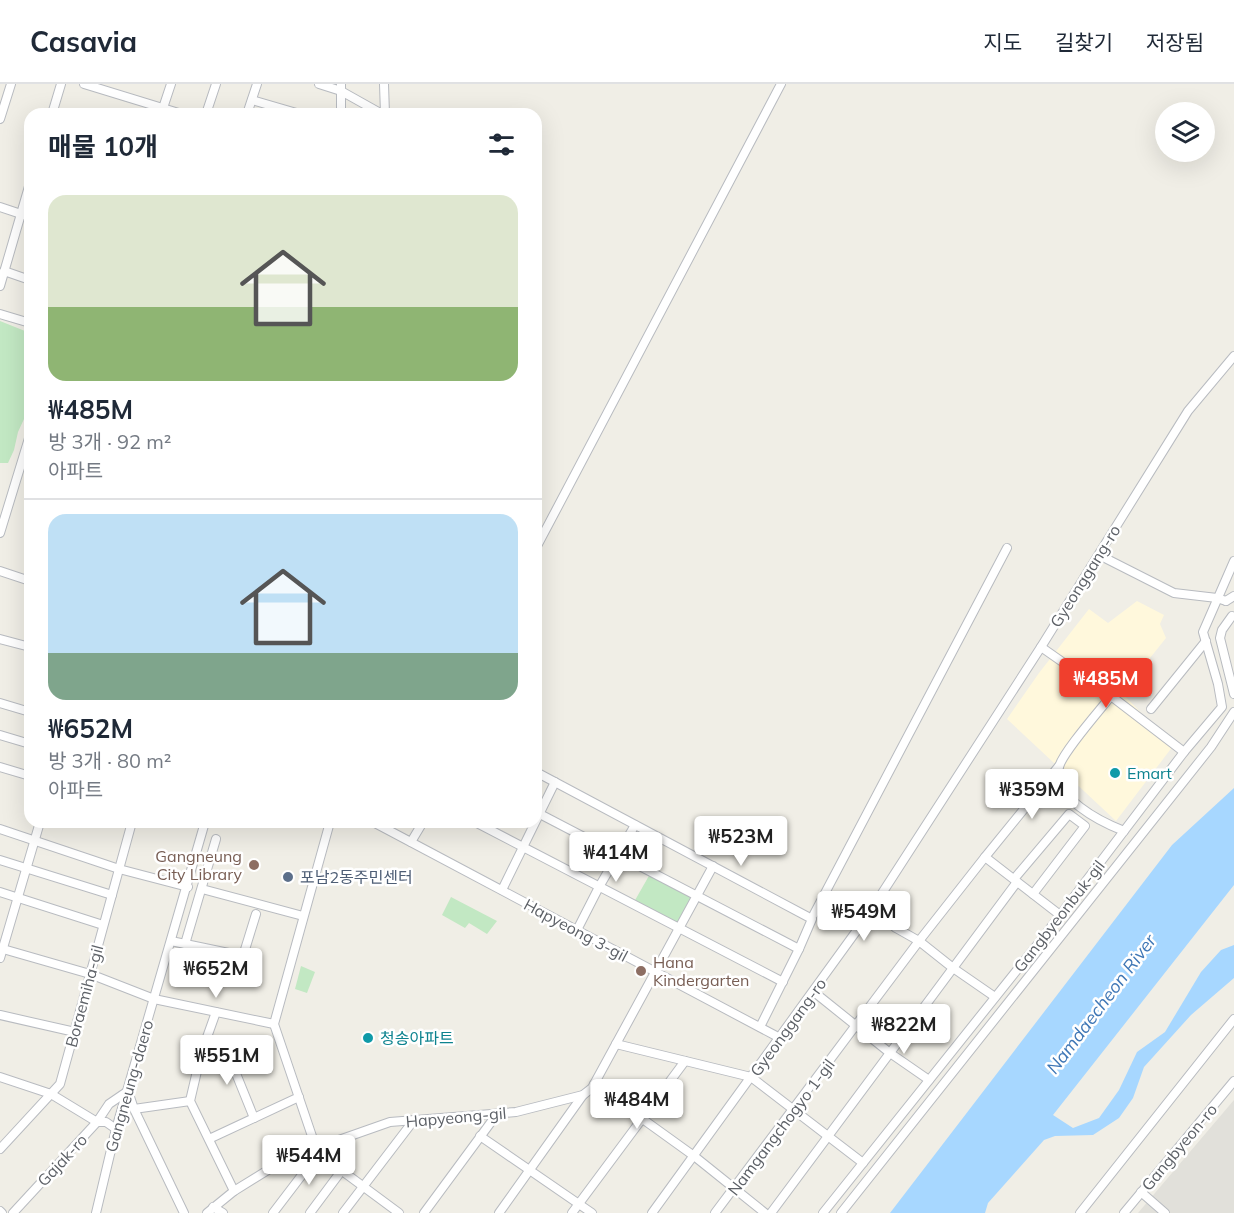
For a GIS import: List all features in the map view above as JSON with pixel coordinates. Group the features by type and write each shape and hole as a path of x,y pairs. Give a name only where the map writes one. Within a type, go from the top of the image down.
{"street":[{"path":"0,119 11,84"},
{"path":"54,108 61,84"},
{"path":"84,84 153,108"},
{"path":"163,108 171,84"},
{"path":"208,108 216,84"},
{"path":"249,108 257,84"},
{"path":"319,84 341,88 373,108"},
{"path":"383,108 384,84"},
{"path":"542,537 781,84"},
{"path":"341,88 341,108"},
{"path":"252,100 279,108"},
{"path":"0,286 24,202"},
{"path":"0,207 24,215"},
{"path":"4,271 24,278"},
{"path":"0,314 24,321"},
{"name":"Gyeonggang-ro","path":"652,1213 872,909 1041,647 1188,411 1234,356"},
{"path":"0,533 24,455"},
{"path":"814,914 1007,548"},
{"path":"1099,555 1174,593 1217,598 1226,602"},
{"name":"Gangbyeonbuk-gil","path":"823,1213 1060,915 1222,704 1203,632 1234,561"},
{"path":"0,571 24,578"},
{"path":"1226,602 1234,596"},
{"path":"1226,602 1226,611 1233,616 1222,630 1220,638 1234,694"},
{"path":"0,639 24,645"},
{"path":"1151,709 1206,641"},
{"path":"1041,647 1111,696 1184,752"},
{"name":"Namgangchogyo 1-gil","path":"715,1213 919,941 1059,766 1075,741 1111,696"},
{"path":"0,703 24,710"},
{"path":"841,1213 1211,747 1234,712"},
{"path":"0,735 24,742"},
{"path":"1059,766 1059,781 1071,800 1102,822 1124,831"},
{"path":"0,767 24,774"},
{"path":"542,775 812,919 800,949 760,1027"},
{"path":"542,806 555,782"},
{"path":"771,1213 953,968 1015,880 1069,814 1085,826 1033,894"},
{"path":"542,815 800,949"},
{"path":"577,930 599,886 635,825"},
{"path":"0,958 38,828"},
{"name":"Boraemiha-gil","path":"0,1149 60,1084 130,828"},
{"name":"Gangneung-daero","path":"96,1213 116,1128 203,828"},
{"path":"328,828 274,1024 317,1150 399,1213"},
{"name":"Hapyeong 3-gil","path":"384,828 780,1038"},
{"path":"411,842 419,828"},
{"path":"487,828 783,982"},
{"path":"502,890 531,828"},
{"path":"0,829 119,869 188,886"},
{"path":"185,944 216,839"},
{"path":"985,858 1060,915"},
{"path":"0,860 112,895"},
{"path":"499,1213 583,1095 592,1088 713,866"},
{"path":"202,889 303,916"},
{"path":"0,892 103,925"},
{"path":"872,909 995,997"},
{"path":"171,941 243,956 256,914"},
{"path":"3,949 90,974 154,999 274,1024"},
{"path":"814,992 890,1053 929,1080"},
{"path":"216,1012 201,1054 190,1101 234,1191"},
{"path":"0,1015 75,1032"},
{"path":"1080,1213 1234,1019"},
{"path":"616,1044 751,1077 862,1163"},
{"path":"224,1065 228,1048"},
{"path":"201,1054 235,1071 254,1118"},
{"path":"572,1213 685,1061"},
{"path":"0,1077 51,1094 97,1122 109,1104 128,1090 134,1109 184,1213"},
{"name":"Gangbyeon-ro","path":"1124,1213 1234,1081"},
{"path":"594,1084 694,1156 765,1213"},
{"name":"Hapyeong-gil","path":"210,1210 234,1191 276,1165 317,1150 325,1144 390,1122 516,1112 583,1095"},
{"path":"208,1139 299,1097"},
{"path":"134,1109 190,1101"},
{"path":"424,1213 496,1113"},
{"path":"343,1213 414,1120"},
{"name":"Gajak-ro","path":"13,1213 97,1122 106,1122 116,1128"},
{"path":"480,1136 592,1213"},
{"path":"273,1213 317,1150"},
{"path":"310,1213 342,1170"},
{"path":"1141,1192 1165,1213"},
{"path":"210,1210 223,1213"}],"shaded area":[{"path":"1137,601 1164,615 1160,624 1166,638 1122,693 1173,746 1116,821 1007,719 1039,673 1089,609 1108,623"},
{"path":"1234,1100 1234,1213 1138,1213"}],"green space":[{"path":"0,321 24,331 24,419 8,463 0,463"},
{"path":"650,874 692,897 678,925 634,902"},
{"path":"451,897 497,921 487,934 469,923 465,928 442,915"},
{"path":"301,966 315,972 307,993 295,989"}],"water":[{"name":"Namdaecheon River","path":"1234,788 1234,885 1053,1115 1073,1128 1099,1118 1119,1090 1137,1052 1165,1032 1201,972 1221,950 1234,945 1234,978 1191,1015 1144,1067 1133,1098 1119,1118 1093,1135 1055,1136 1044,1140 988,1203 985,1213 890,1213 1172,845"}],"place":[{"name":"Emart","path":"1115,773"},
{"name":"Gangneung City Library","path":"254,865"},
{"name":"포남2동주민센터","path":"288,877"},
{"name":"Hana Kindergarten","path":"641,971"},
{"name":"청송아파트","path":"368,1038"}]}
